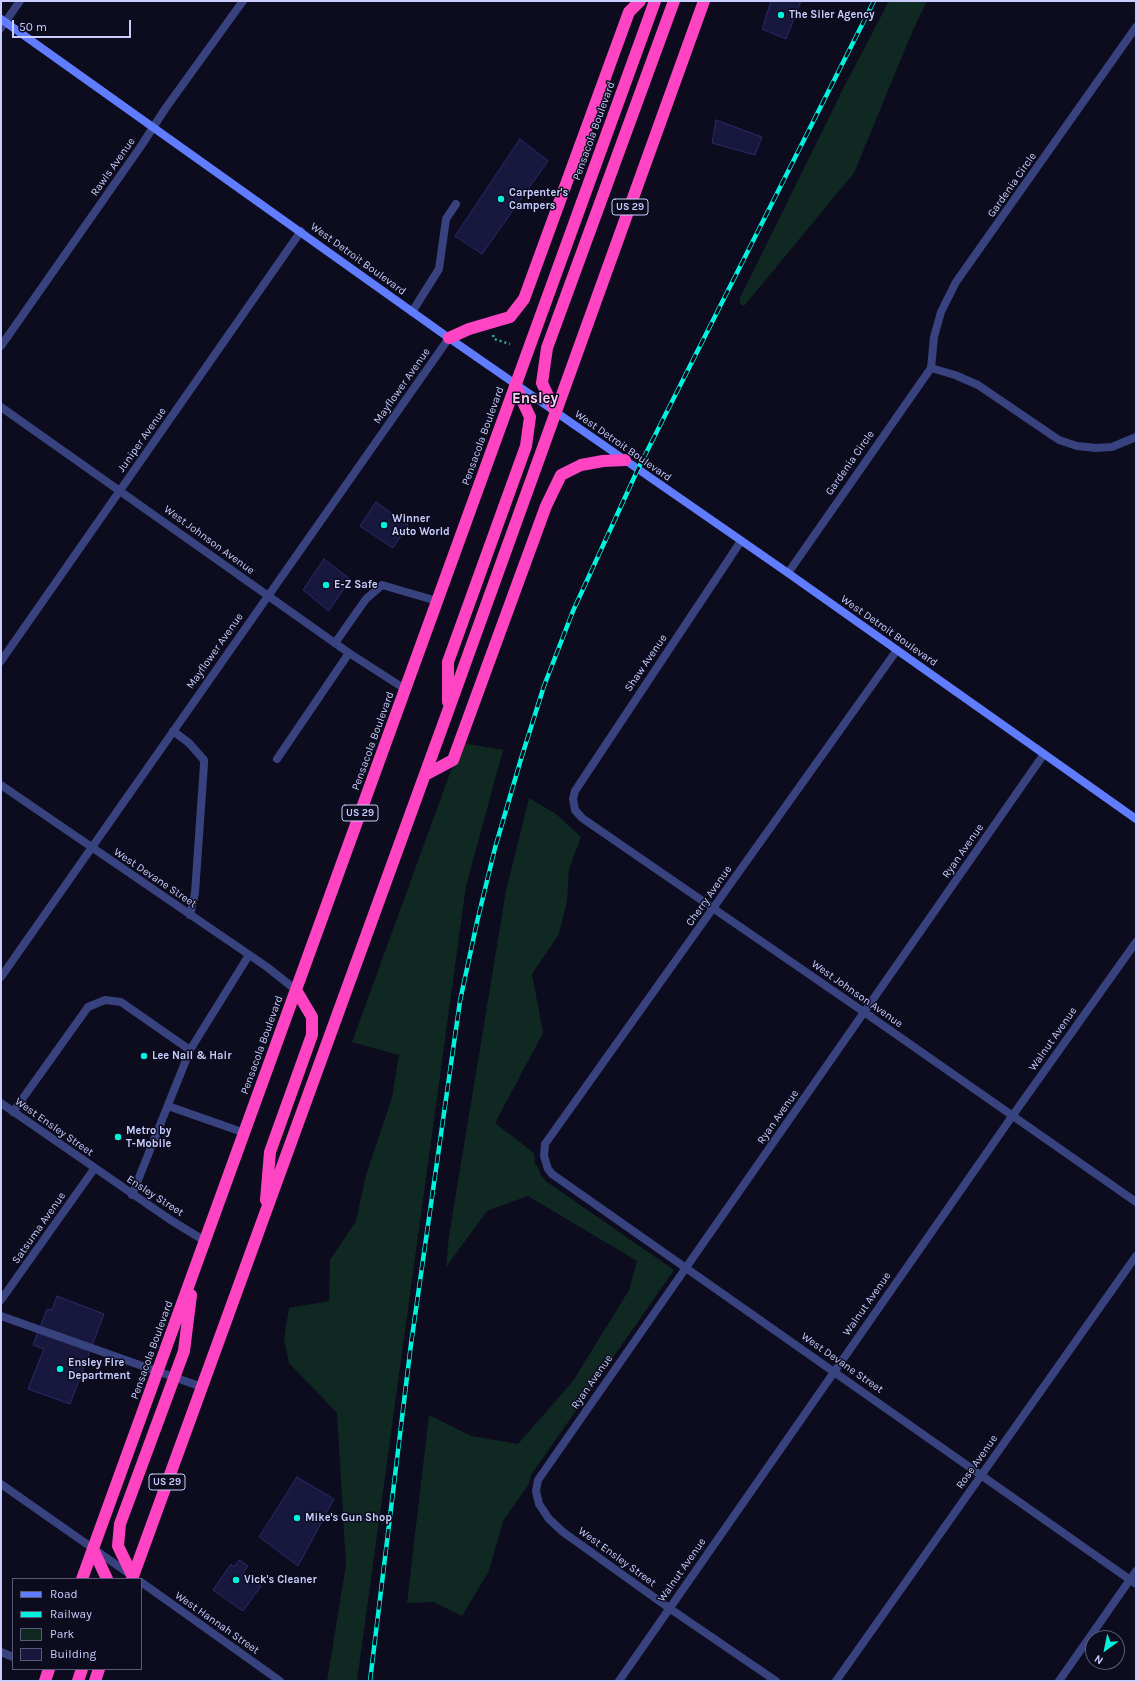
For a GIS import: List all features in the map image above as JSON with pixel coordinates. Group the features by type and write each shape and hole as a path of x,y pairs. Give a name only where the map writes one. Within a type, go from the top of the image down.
{"highway":[{"path":"449,338 510,317 524,299 629,12 640,1"},
{"name":"Pensacola Boulevard","path":"82,1578 655,1"},
{"path":"556,413 542,383 547,348 674,1"},
{"name":"US 29","path":"136,1578 202,1387 425,775 704,1"},
{"path":"448,711 448,662 526,446 530,416 515,385"},
{"path":"425,775 452,760 546,506 561,475 581,465 603,461 625,460"},
{"path":"265,1215 270,1152 312,1035 312,1016 296,990"},
{"path":"135,1578 118,1546 120,1524 184,1351 194,1273"},
{"path":"93,1548 107,1578"},
{"path":"78,1681 82,1670"},
{"path":"95,1681 99,1670"}],"street":[{"path":"2,23 20,1"},
{"name":"Rawls Avenue","path":"1,346 153,126 243,1"},
{"name":"West Detroit Boulevard","path":"2,23 153,126 515,385 788,573 1136,819"},
{"name":"Gardenia Circle","path":"788,573 931,368 934,337 941,312 956,282 1136,27"},
{"path":"412,312 439,269 446,219 456,204"},
{"name":"Juniper Avenue","path":"1,661 301,231"},
{"name":"Mayflower Avenue","path":"1,977 449,338"},
{"path":"931,368 955,375 978,385 1060,440 1077,446 1096,448 1112,446 1136,437"},
{"name":"West Johnson Avenue","path":"1,407 349,653 405,689"},
{"name":"Shaw Avenue","path":"573,799 575,791 740,541"},
{"path":"335,643 366,599 382,585 437,601"},
{"name":"Cherry Avenue","path":"544,1156 545,1144 898,650"},
{"path":"277,759 349,653"},
{"path":"173,731 189,743 204,760 195,893 190,915"},
{"name":"Ryan Avenue","path":"536,1494 538,1480 1044,754"},
{"name":"West Devane Street","path":"1,785 296,990"},
{"name":"West Johnson Avenue","path":"573,799 575,810 582,818 1013,1115 1136,1202"},
{"name":"Walnut Avenue","path":"619,1681 1013,1115 1136,942"},
{"path":"132,1195 190,1050 249,956"},
{"path":"13,1112 88,1007 105,1000 121,1002 190,1050"},
{"name":"West Ensley Street","path":"1,1103 94,1168"},
{"path":"168,1106 245,1133"},
{"name":"West Devane Street","path":"544,1156 548,1169 552,1174 982,1474 1133,1582"},
{"name":"Ensley Street","path":"94,1168 132,1195 205,1241"},
{"name":"Satsuma Avenue","path":"1,1300 94,1168"},
{"name":"Rose Avenue","path":"836,1681 1136,1256"},
{"path":"1,1316 202,1387"},
{"name":"West Hannah Street","path":"1,1484 135,1578"},
{"name":"West Ensley Street","path":"536,1494 539,1504 550,1519 563,1532 669,1608 776,1681"},
{"path":"1059,1681 1133,1582 1136,1571"},
{"name":"West Hannah Street","path":"142,1583 280,1681"},
{"path":"1,1652 12,1657"}],"path":[{"path":"492,333 494,339 510,344"}],"green space":[{"path":"889,1 927,1 913,30 854,173 744,306 740,304 740,298 844,87"},
{"path":"461,743 503,750 466,886 357,1681 327,1681 346,1565 337,1413 289,1363 284,1339 289,1308 329,1301 330,1260 356,1221 366,1175 392,1098 399,1055 352,1042"},
{"path":"529,798 556,814 581,837 569,869 567,901 559,934 532,974 543,1033 495,1123 534,1153 535,1165 537,1165 541,1175 547,1182 674,1270 531,1475 529,1484 503,1521 489,1571 462,1616 434,1602 407,1603 429,1415 471,1436 518,1444 573,1381 629,1290 637,1261 528,1196 487,1211 446,1267 449,1236 506,891"}],"building":[{"name":"The Siler Agency","path":"771,1 801,1 786,39 762,29"},
{"path":"716,120 762,137 755,155 712,143"},
{"name":"Carpenter's Campers","path":"520,139 548,161 482,254 455,236"},
{"name":"Winner Auto World","path":"376,502 408,525 393,548 360,526"},
{"name":"E-Z Safe","path":"324,559 350,579 329,611 303,590"},
{"name":"Ensley Fire Department","path":"57,1296 104,1314 70,1404 28,1389 44,1349 33,1345 47,1309 52,1310"},
{"name":"Mike's Gun Shop","path":"297,1477 334,1499 298,1566 259,1537"},
{"name":"Vick's Cleaner","path":"239,1560 248,1566 243,1573 261,1586 243,1611 213,1590 231,1564 234,1567"}],"railway":[{"path":"370,1681 411,1344 460,1001 495,848 521,759 544,686 573,611 638,469 874,1"}],"place":[{"name":"The Siler Agency","path":"781,15"},
{"name":"Carpenter's Campers","path":"501,199"},
{"name":"Winner Auto World","path":"384,525"},
{"name":"E-Z Safe","path":"326,585"},
{"name":"Lee Nail & Hair","path":"144,1056"},
{"name":"Metro by T-Mobile","path":"118,1137"},
{"name":"Ensley Fire Department","path":"60,1369"},
{"name":"Mike's Gun Shop","path":"297,1518"},
{"name":"Vick's Cleaner","path":"236,1580"}],"district":[{"name":"Ensley","path":"535,399"}]}
